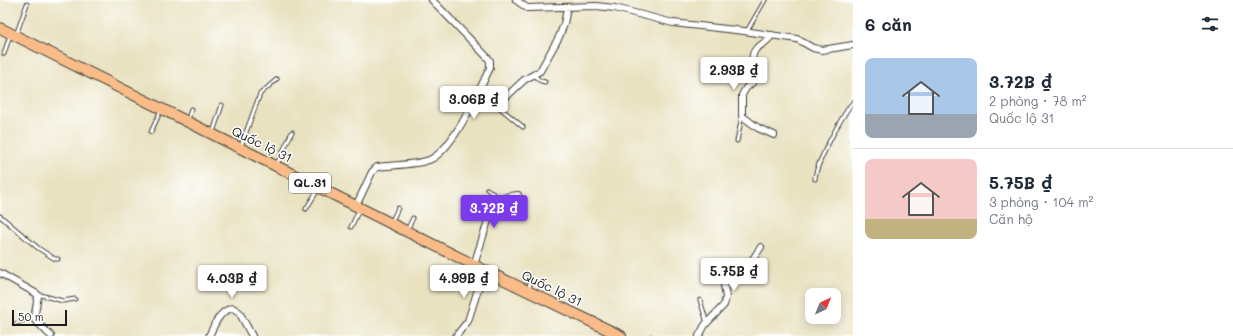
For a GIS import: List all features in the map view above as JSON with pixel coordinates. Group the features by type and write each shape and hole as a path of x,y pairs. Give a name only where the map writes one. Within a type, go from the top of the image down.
{"highway":[{"name":"Quốc lộ 31","path":"0,28 276,165 319,188 621,336"}],"street":[{"path":"358,207 374,169 377,167 427,161 436,156 447,145 466,117 490,68 490,62 432,0"},
{"path":"516,0 527,8 606,7 624,10 673,23 747,31 797,39 813,48 822,50 853,45"},
{"path":"470,107 493,102 506,97 524,80 540,71 559,37 569,7 569,0"},
{"path":"772,35 768,41 758,47 754,53 752,66 754,81 746,88 742,95 742,116 758,128 774,135"},
{"path":"456,336 468,320 491,210 500,199 507,196 518,195"},
{"path":"699,336 707,323 724,305 726,297 724,285 727,276 751,262 762,247"},
{"path":"0,273 37,294 38,296 34,317 35,320 51,336"},
{"path":"209,336 218,316 230,308 234,308 239,312 252,336"}],"lane":[{"path":"747,31 765,0"},
{"path":"4,54 27,4"},
{"path":"533,75 545,82"},
{"path":"240,148 260,94 277,79"},
{"path":"493,102 523,127"},
{"path":"815,179 816,171 830,141 846,110 853,102"},
{"path":"212,134 222,106"},
{"path":"151,132 161,109"},
{"path":"187,122 191,109"},
{"path":"737,141 742,116"},
{"path":"276,165 292,132"},
{"path":"306,209 319,188"},
{"path":"487,189 500,199"},
{"path":"351,227 358,207"},
{"path":"391,222 398,208"},
{"path":"0,216 38,248 58,259"},
{"path":"407,231 413,218"},
{"path":"530,276 530,292"},
{"path":"37,294 63,301 75,299"},
{"path":"700,300 707,323"},
{"path":"15,324 34,317"}],"path":[{"path":"473,200 491,210"}]}
